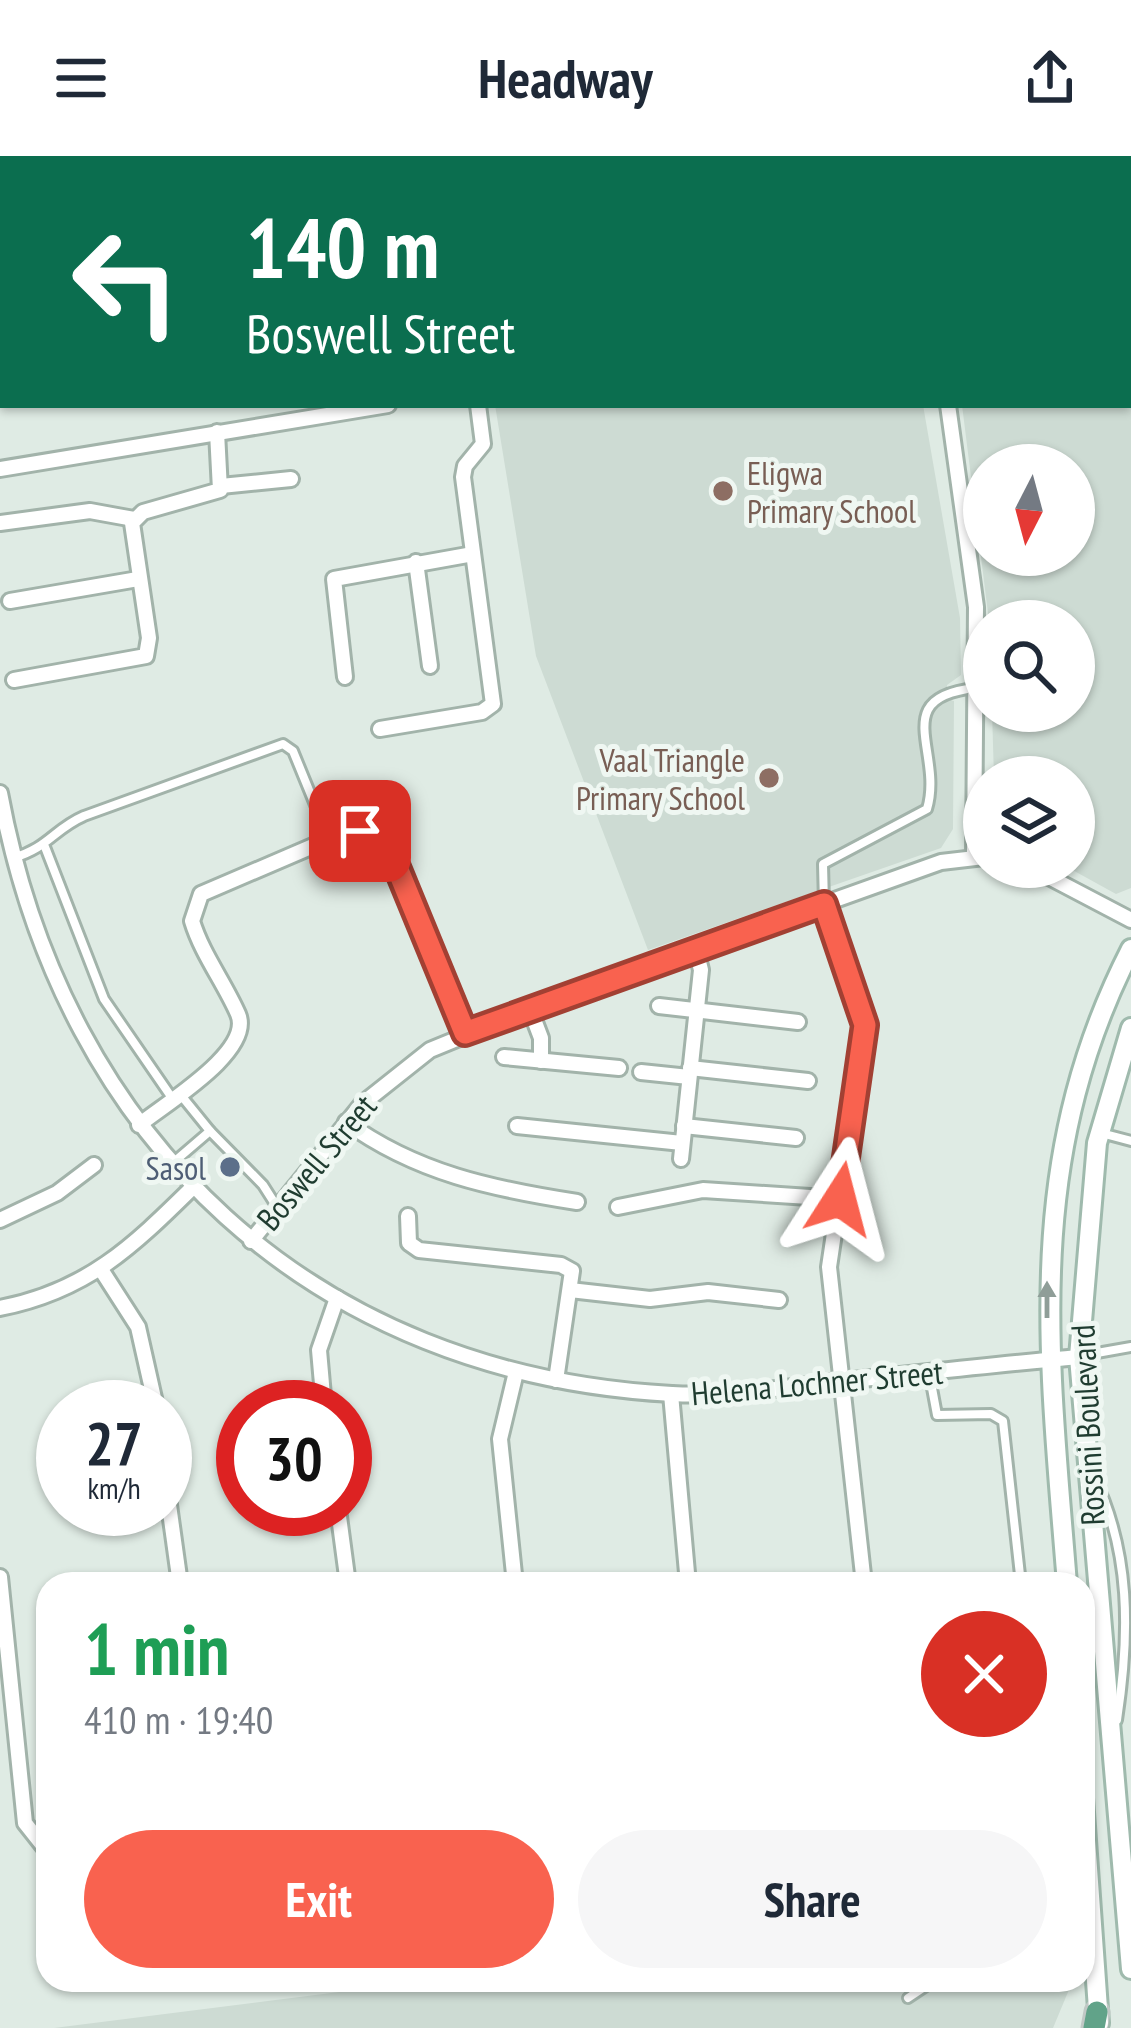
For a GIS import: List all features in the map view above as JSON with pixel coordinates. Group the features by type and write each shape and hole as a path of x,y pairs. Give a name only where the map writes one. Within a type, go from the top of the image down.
{"street":[{"path":"0,469 370,408"},
{"path":"380,729 492,706 463,477 483,444 478,408"},
{"path":"947,408 975,600"},
{"path":"217,433 221,486"},
{"path":"0,523 90,511 134,518 215,493 221,486 291,479"},
{"path":"14,680 146,656 149,638 134,518"},
{"path":"345,677 334,579 473,554"},
{"path":"416,562 430,666"},
{"path":"10,601 138,579"},
{"name":"Helena Lochner Street","path":"0,793 12,858 56,987 139,1125 251,1241 389,1326 516,1372 671,1394 747,1393 1078,1357"},
{"path":"139,1125 232,1051 242,1033 238,1012 196,934 195,903 210,887 329,839 369,832 389,848 465,1033"},
{"name":"Boswell Street","path":"251,1241 384,1082 465,1033 824,904 963,861"},
{"path":"1070,888 1131,920"},
{"path":"824,904 865,1025 829,1267 863,1572"},
{"name":"Rossini Boulevard","path":"1066,1572 1047,1360 1047,1282 1063,1148 1100,1015 1131,949"},
{"path":"517,1126 682,1151 700,970 696,950"},
{"path":"659,1006 798,1022"},
{"path":"530,1009 542,1038 541,1061"},
{"name":"Rossini Boulevard","path":"1131,1028 1100,1133 1088,1199 1078,1357 1131,1969"},
{"path":"504,1057 619,1068"},
{"path":"641,1072 808,1081"},
{"path":"346,1122 375,1142 468,1184 577,1202"},
{"path":"684,1126 796,1138"},
{"path":"0,1220 57,1193 94,1165"},
{"path":"0,1308 49,1296 102,1271 193,1186"},
{"path":"618,1207 703,1190 840,1199"},
{"path":"408,1216 409,1243 419,1250 566,1266 572,1271 556,1380"},
{"path":"102,1271 138,1327 149,1380"},
{"path":"570,1290 650,1299 708,1292 779,1300"},
{"path":"322,1380 320,1350 337,1298"},
{"path":"514,1572 500,1439 516,1372"},
{"path":"671,1394 687,1572"},
{"path":"173,1536 178,1572"},
{"path":"342,1536 346,1572"},
{"path":"0,1577 6,1680 25,1823 36,1839"},
{"path":"1095,1992 1097,2022"}],"lane":[{"path":"824,904 823,864 927,809 930,773 924,713 931,700 963,690"},
{"path":"12,858 45,847 66,823 283,744 293,751 329,839"},
{"path":"45,847 104,999 176,1095 263,1185 277,1207"},
{"path":"172,1163 209,1131"},
{"path":"1100,1133 1131,1141"},
{"path":"1078,1357 1131,1347"},
{"path":"929,1372 937,1415 992,1414 1003,1421 1020,1572"},
{"path":"1086,1462 1122,1527 1126,1548 1128,1648 1113,1743"},
{"path":"908,1998 917,1992"}],"shaded area":[{"path":"495,408 924,408 960,618 961,675 947,685 947,699 954,701 953,829 941,848 648,950 536,656"},
{"path":"962,408 1131,408 1131,888 1116,894 1095,882 1095,756 993,756 993,732 1095,732 1095,600 986,600 983,576 1095,576 1095,444 967,444"},
{"path":"339,1992 1068,1992 1053,2028 54,2028"}],"place":[{"name":"Eligwa Primary School","path":"723,491"},
{"name":"Vaal Triangle Primary School","path":"769,778"},
{"name":"Sasol","path":"230,1167"}],"route":[{"path":"360,831 376,835 389,848 465,1033 824,904 856,986 865,1025 840,1199"}]}
